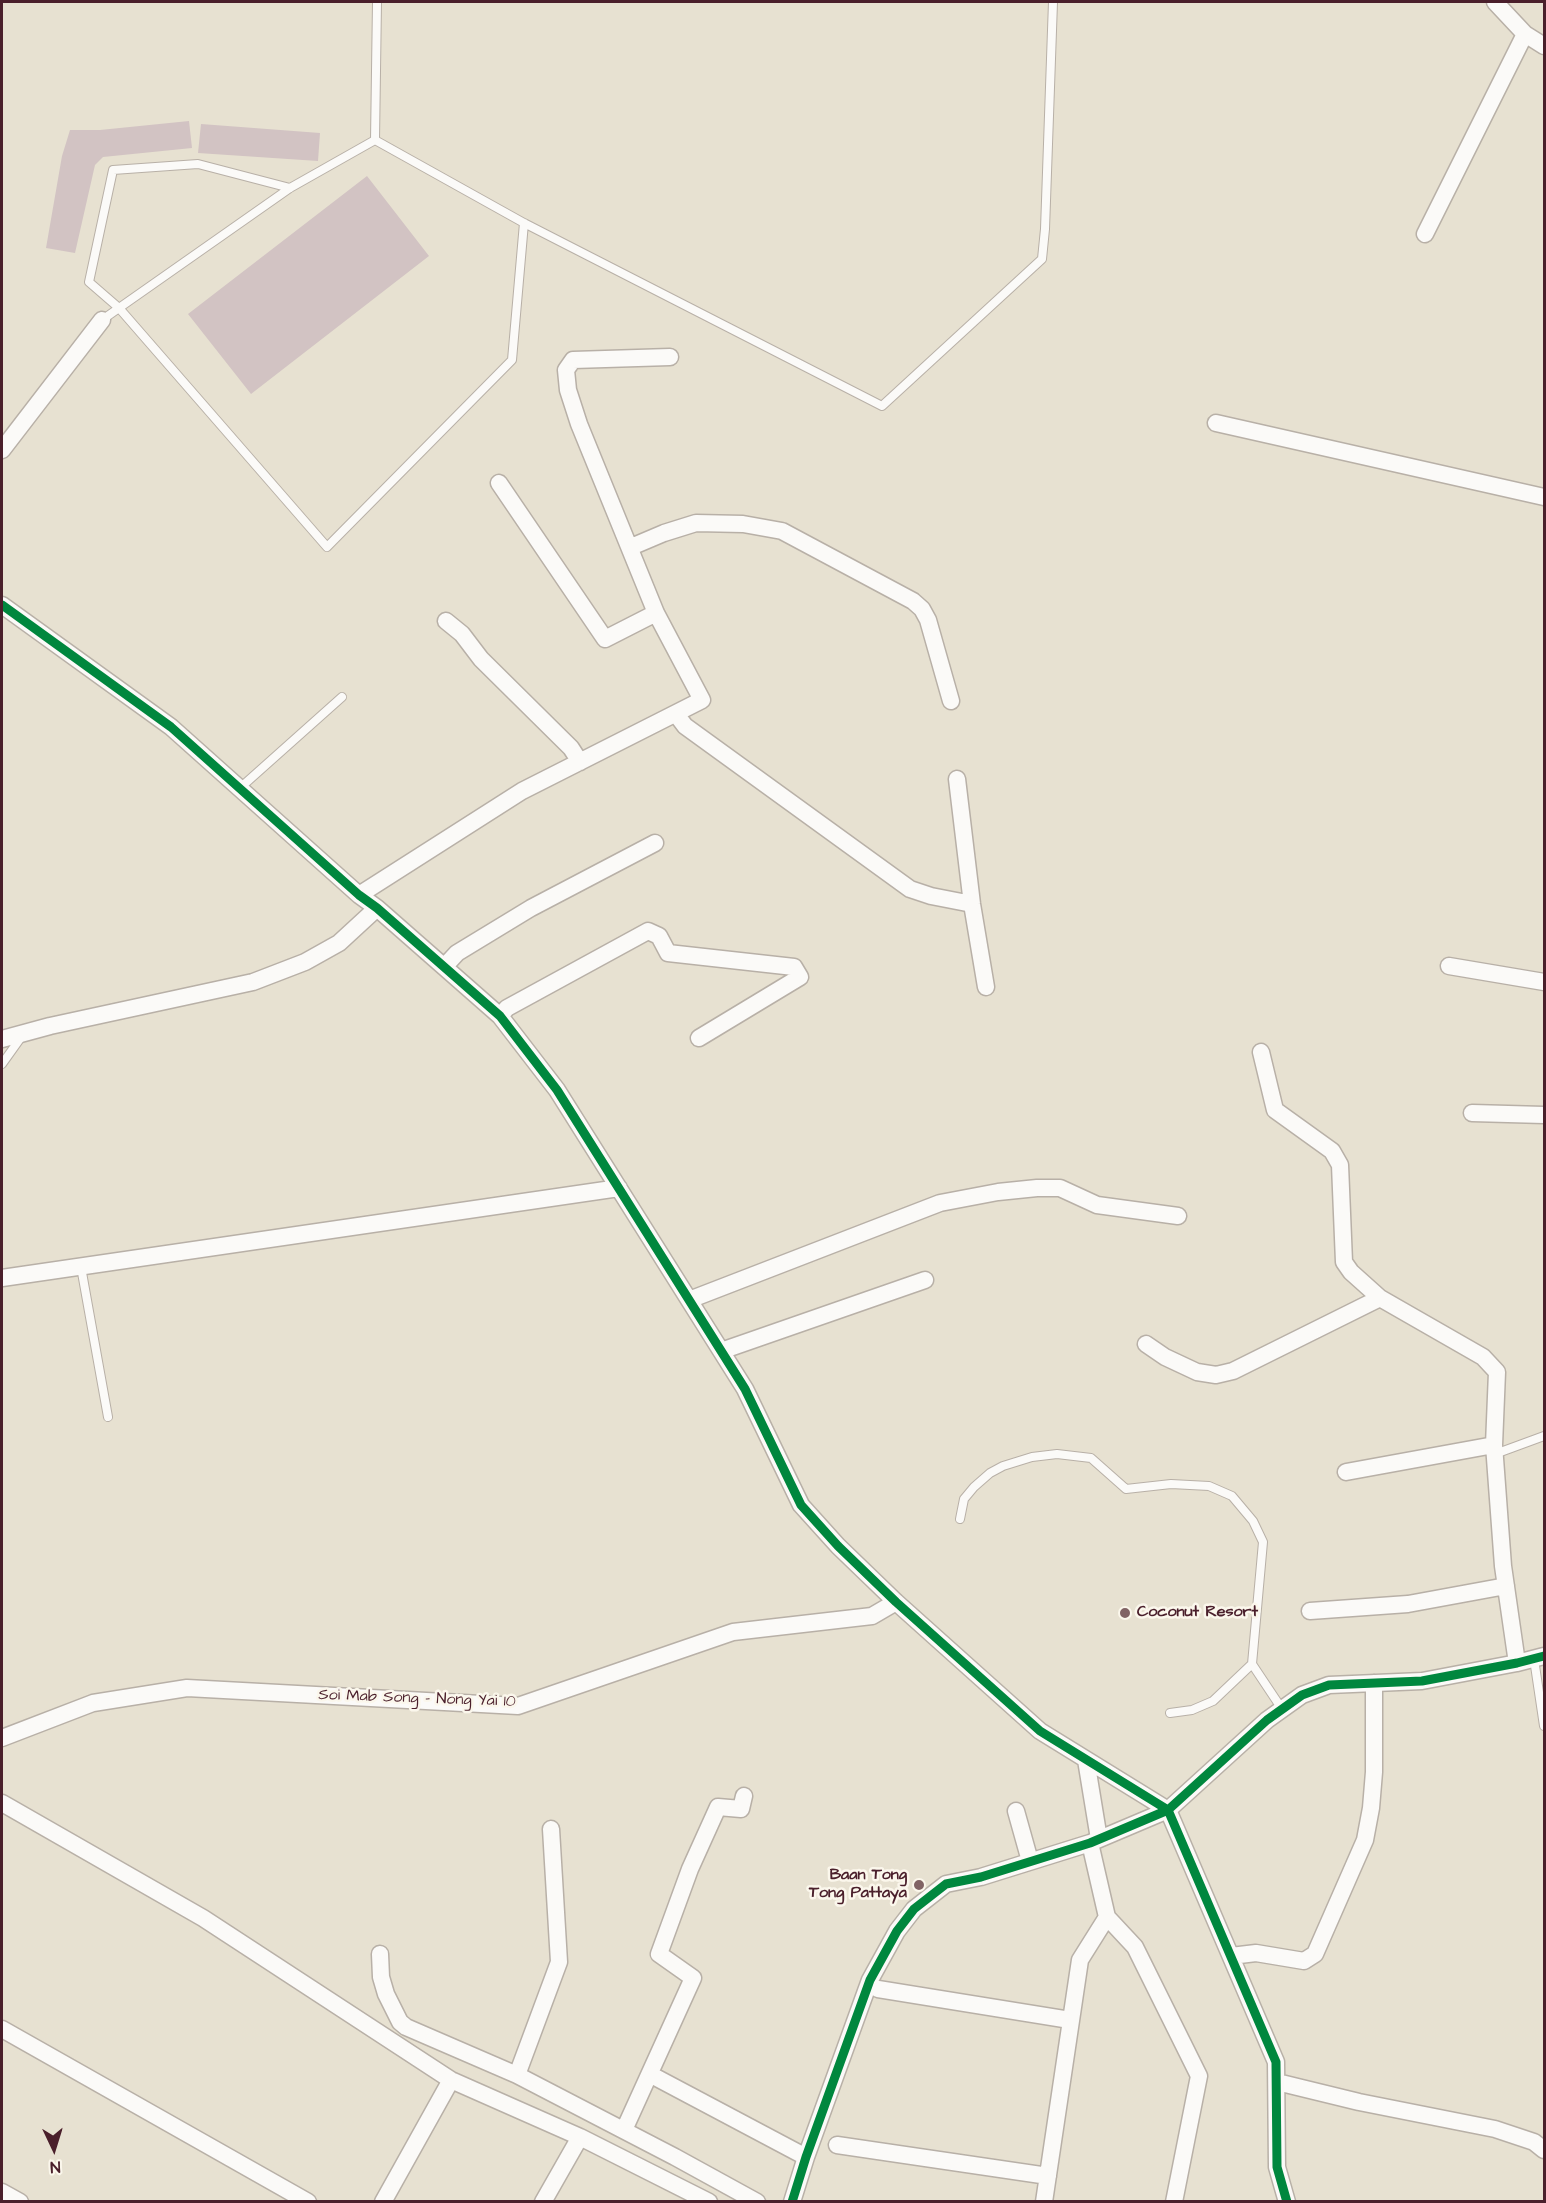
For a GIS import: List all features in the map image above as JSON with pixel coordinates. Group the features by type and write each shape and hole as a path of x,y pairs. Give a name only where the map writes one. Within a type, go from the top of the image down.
{"street":[{"path":"1495,2 1525,34 1545,46"},
{"path":"1425,234 1525,34"},
{"path":"2,450 102,320"},
{"path":"359,896 522,791 702,700 656,613 579,424 568,390 566,370 573,360 670,357"},
{"path":"1216,423 1545,497"},
{"path":"499,483 605,639 656,613"},
{"path":"631,547 664,532 696,523 743,524 782,531 913,601 922,609 928,620 951,701"},
{"path":"2,605 171,727 359,896 377,908 500,1016 557,1090 722,1351 745,1389 801,1505 838,1546 896,1602 1040,1731 1168,1810 1276,2062 1277,2167 1287,2202"},
{"path":"446,621 462,634 481,659 571,748 580,762"},
{"path":"676,714 685,726 910,889 931,896 972,904"},
{"path":"957,780 972,904 986,987"},
{"path":"444,967 457,953 531,908 655,843"},
{"path":"2,1039 253,982 305,962 339,944 377,908"},
{"path":"500,1016 507,1008 648,931 659,936 668,953 794,967 800,977 699,1038"},
{"path":"1449,966 1545,982"},
{"path":"1261,1052 1275,1110 1332,1151 1340,1165 1344,1262 1380,1298 1483,1357 1497,1372 1495,1450 1506,1586 1517,1663"},
{"path":"1472,1113 1545,1115"},
{"path":"2,1278 619,1188"},
{"path":"689,1300 940,1203 998,1192 1060,1188 1097,1205 1178,1216"},
{"path":"722,1351 925,1280"},
{"path":"1146,1344 1165,1357 1197,1372 1216,1375 1233,1371 1380,1298"},
{"path":"1346,1472 1495,1450"},
{"path":"1310,1611 1408,1604 1506,1586"},
{"name":"Soi Mab Song - Nong Yai 10","path":"2,1738 93,1703 188,1688 518,1706 733,1632 872,1616 896,1602"},
{"path":"792,2202 870,1980 897,1931 914,1909 946,1884 981,1877 1094,1841 1168,1810 1267,1720 1302,1695 1329,1685 1422,1681 1539,1657"},
{"path":"1231,1956 1256,1953 1304,1961 1315,1954 1365,1840 1374,1772 1374,1683"},
{"path":"1086,1760 1094,1841 1107,1917 1135,1947 1199,2076 1174,2202"},
{"path":"624,2130 693,1978 658,1954 690,1869 718,1807 741,1809 744,1796"},
{"path":"2,1803 203,1918 451,2080 580,2137 710,2202"},
{"path":"1016,1812 1030,1861"},
{"path":"517,2074 559,1962 551,1829"},
{"path":"1044,2202 1080,1960 1107,1917"},
{"path":"380,1954 381,1977 386,1994 400,2022 423,2036 517,2074 757,2202"},
{"path":"878,1989 1070,2020"},
{"path":"2,2029 308,2202"},
{"path":"657,2078 806,2157"},
{"path":"383,2202 451,2080"},
{"path":"1277,2082 1359,2102 1495,2129 1534,2142 1545,2150"},
{"path":"543,2202 580,2137"},
{"path":"837,2145 1048,2176"},
{"path":"2,2192 20,2202"}],"lane":[{"path":"375,140 377,2"},
{"path":"375,140 524,223 882,405 1042,259 1053,2"},
{"path":"102,320 290,188 375,140"},
{"path":"290,188 198,164 112,170 89,282 119,309 327,547 512,360 524,223"},
{"path":"240,788 342,697"},
{"path":"2,1064 24,1033"},
{"path":"81,1267 108,1417"},
{"path":"1495,1450 1545,1436"},
{"path":"960,1519 964,1499 990,1473 1003,1466 1032,1457 1056,1454 1091,1458 1125,1489 1172,1484 1209,1486 1232,1496 1253,1521 1263,1542 1252,1664 1282,1709"},
{"path":"1539,1657 1545,1726"},
{"path":"1170,1713 1192,1710 1213,1701 1252,1664"}],"building":[{"path":"189,121 192,148 103,157 95,165 75,253 46,248 62,156 70,130 100,130"},
{"path":"201,124 320,133 318,161 198,153"},
{"path":"367,176 429,256 251,394 188,314"}],"cycle path":[{"path":"2,605 171,727 359,895 377,908 500,1016 557,1090 745,1389 801,1505 838,1546 896,1602 1040,1731 1168,1810 1276,2062 1277,2167 1287,2202"},
{"path":"792,2202 870,1980 897,1931 914,1909 946,1884 981,1877 1090,1843 1168,1810 1267,1720 1302,1695 1329,1685 1422,1681 1544,1656"}],"place":[{"name":"Coconut Resort","path":"1125,1613"},
{"name":"Baan Tong Tong Pattaya","path":"919,1885"}]}
